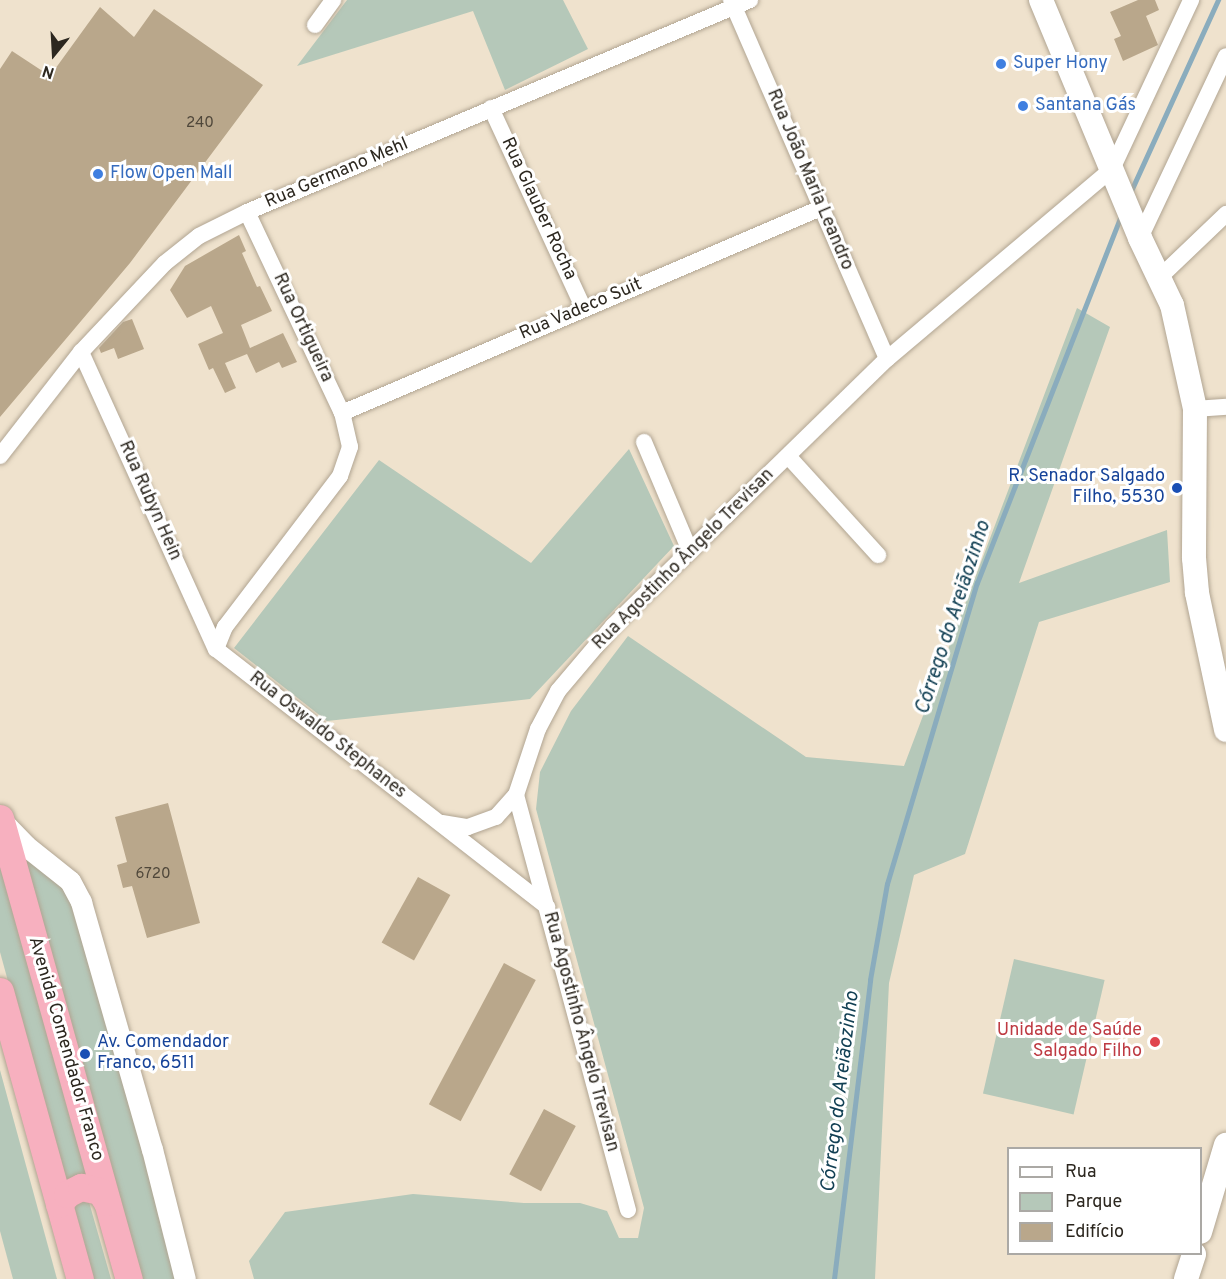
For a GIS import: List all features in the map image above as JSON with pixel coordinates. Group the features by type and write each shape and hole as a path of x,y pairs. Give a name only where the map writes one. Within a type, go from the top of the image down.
{"highway":[{"name":"Avenida Comendador Franco","path":"0,819 129,1279"},
{"path":"0,991 80,1279"},
{"path":"59,1204 66,1194 81,1187 99,1191 107,1202"}],"main road":[{"path":"1041,0 1140,238 1172,305 1195,409 1194,558 1197,593 1218,662 1226,730"},
{"path":"1202,1225 1226,1144"},
{"path":"1186,1279 1194,1255"}],"street":[{"path":"315,25 333,0"},
{"name":"Rua Germano Mehl","path":"0,456 81,352 165,263 199,236 247,212 732,4 750,0"},
{"path":"1112,169 1191,0"},
{"name":"Rua João Maria Leandro","path":"732,4 887,359"},
{"path":"1140,238 1226,56"},
{"name":"Rua Glauber Rocha","path":"491,108 584,309"},
{"name":"Rua Agostinho Ângelo Trevisan","path":"628,1210 516,795 538,729 558,691 613,626 887,359 1112,169"},
{"name":"Rua Vadeco Suit","path":"342,413 821,208"},
{"name":"Rua Ortigueira","path":"216,649 225,627 340,476 350,447 342,413 247,212"},
{"path":"1159,278 1226,214"},
{"name":"Rua Rubyn Hein","path":"81,352 216,649"},
{"path":"1195,409 1226,407"},
{"path":"644,442 690,551"},
{"path":"788,456 878,555"},
{"name":"Rua Oswaldo Stephanes","path":"216,649 547,907"},
{"path":"439,823 468,827 496,817 516,795"},
{"name":"Avenida Comendador Franco","path":"0,819 26,846 70,881 81,902 152,1149 185,1279"}],"green space":[{"path":"347,0 563,0 588,49 505,90 473,11 297,66"},
{"path":"1077,308 1110,327 1019,583 1167,530 1170,582 1039,622 965,854 914,875 889,983 875,1279 254,1279 249,1261 285,1212 413,1194 524,1203 580,1203 607,1211 619,1238 638,1238 644,1208 536,809 540,772 571,711 628,636 806,757 904,766"},
{"path":"629,449 674,546 530,699 327,721 234,648 379,460 531,563"},
{"path":"23,857 69,889 179,1279 143,1279"},
{"path":"0,859 93,1180 64,1185 0,952"},
{"path":"1014,959 1105,980 1074,1114 983,1093"},
{"path":"0,1070 57,1279 13,1279 0,1231"},
{"path":"81,1200 89,1202 111,1279 92,1279 76,1221 74,1205"}],"building":[{"path":"1138,0 1155,0 1159,10 1146,16 1158,45 1123,61 1114,39 1121,36 1110,12"},
{"name":"Flow Open Mall","path":"100,7 134,37 154,9 263,85 130,263 0,417 0,69 12,51 50,76"},
{"path":"239,235 246,251 242,253 257,287 260,286 272,311 241,325 250,348 283,333 297,362 282,368 279,362 256,373 247,354 225,363 236,388 225,393 213,368 209,370 198,344 223,333 211,306 187,318 170,290 185,266"},
{"path":"132,319 144,349 118,359 114,348 101,353 99,348 123,322"},
{"path":"168,803 200,923 147,938 132,886 123,888 117,865 127,862 115,817"},
{"path":"418,877 450,895 414,961 382,943"},
{"path":"504,963 536,980 461,1121 429,1104"},
{"path":"544,1109 576,1126 541,1191 509,1174"}],"waterway":[{"name":"Córrego do Areiãozinho","path":"1131,191 1218,0"},
{"name":"Córrego do Areiãozinho","path":"834,1279 870,980 887,884 977,583 1121,216"}],"place":[{"name":"Super Hony","path":"1001,64"},
{"name":"Santana Gás","path":"1023,106"},
{"name":"Flow Open Mall","path":"98,174"},
{"name":"R. Senador Salgado Filho, 5530","path":"1177,488"},
{"name":"Unidade de Saúde Salgado Filho","path":"1155,1042"},
{"name":"Av. Comendador Franco, 6511","path":"85,1054"}]}
